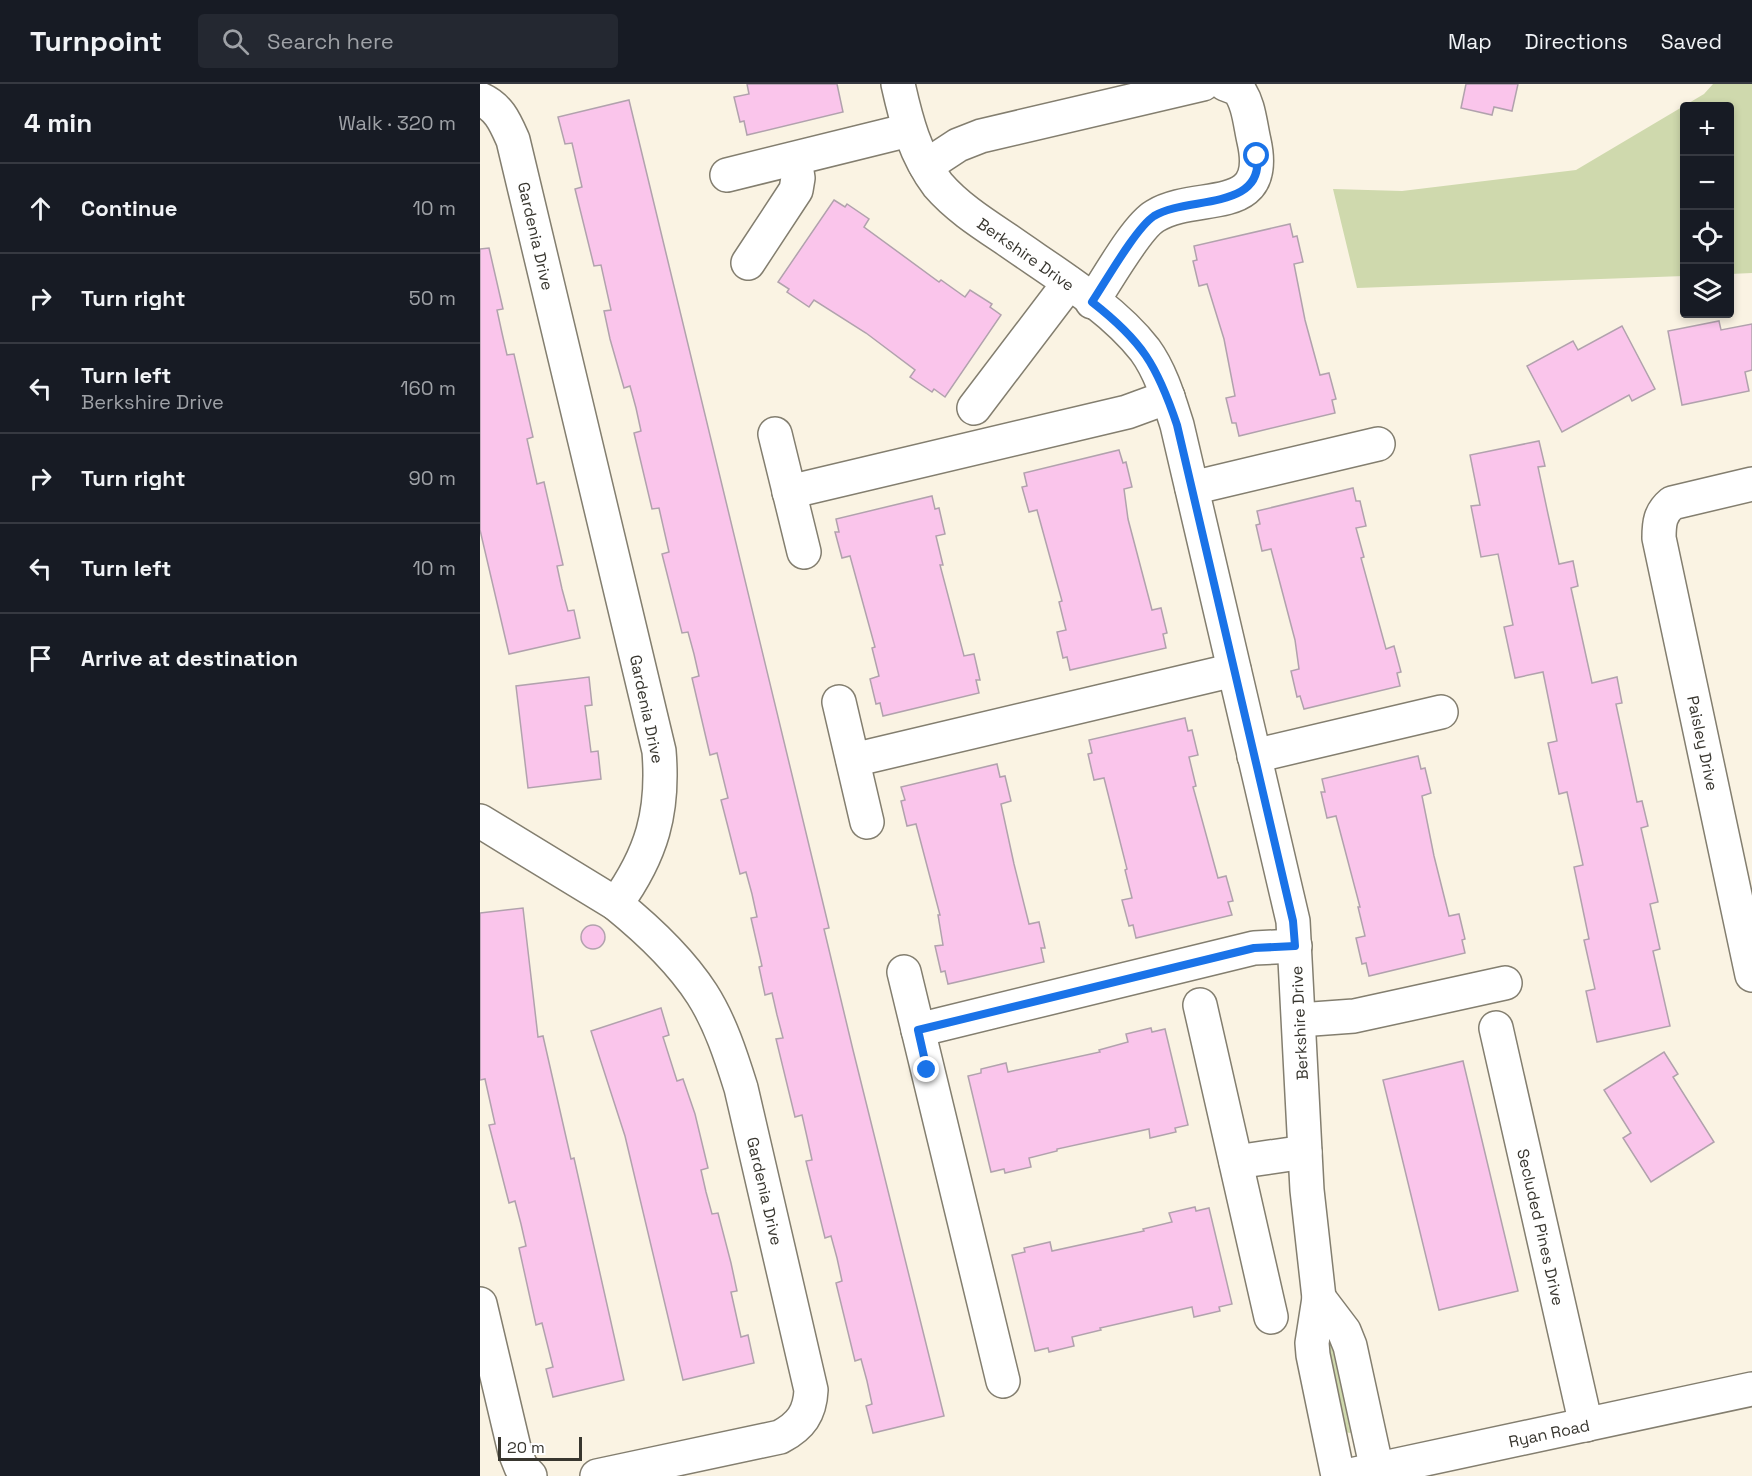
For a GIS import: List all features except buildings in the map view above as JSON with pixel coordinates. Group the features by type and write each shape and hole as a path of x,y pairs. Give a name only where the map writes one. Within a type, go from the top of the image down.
{"street":[{"name":"Berkshire Drive","path":"898,84 909,130 926,166 952,200 1115,320 1145,350 1168,397 1293,921 1305,1152 1319,1298 1312,1343 1338,1476"},
{"path":"926,166 958,145 981,136 1203,84"},
{"path":"974,408 1080,292 1153,217 1176,208 1236,195 1254,181 1258,164 1246,105 1238,89 1225,84"},
{"name":"Gardenia Drive","path":"486,102 505,120 513,140 658,751 661,778 656,828 634,880 616,904 650,934 703,994 729,1049 741,1088 808,1372 810,1403 800,1424 780,1437 714,1464 673,1460 635,1472 597,1476"},
{"path":"727,175 909,130"},
{"path":"748,263 796,190 798,178 795,159"},
{"path":"789,492 1128,412 1168,397"},
{"path":"775,434 804,552"},
{"path":"1191,488 1378,444"},
{"name":"Paisley Drive","path":"1752,484 1672,503 1662,511 1659,538 1752,975"},
{"path":"853,760 1234,670"},
{"path":"838,702 867,822"},
{"path":"1254,756 1442,712"},
{"path":"480,821 616,904"},
{"path":"918,1030 1254,948 1295,946"},
{"path":"904,972 1003,1381"},
{"path":"1299,1020 1354,1016 1505,983"},
{"path":"1200,1005 1271,1317"},
{"name":"Secluded Pines Drive","path":"1496,1028 1586,1425"},
{"path":"1236,1162 1305,1152"},
{"path":"1319,1298 1344,1331 1350,1346 1377,1470"},
{"path":"480,1304 514,1452 521,1467 530,1476"},
{"name":"Ryan Road","path":"1346,1476 1752,1389"}],"green space":[{"path":"1713,84 1752,84 1752,273 1734,274 1734,102 1691,102 1704,94"},
{"path":"1680,108 1680,276 1357,288 1333,189 1402,191 1576,170"},
{"path":"1329,1342 1335,1343 1354,1430 1350,1433 1345,1432 1324,1345"}],"route":[{"path":"927,1070 918,1030 1254,948 1295,946 1293,921 1177,425 1162,382 1145,350 1115,320 1092,302 1143,227 1153,217 1167,210 1236,195 1254,181 1257,173 1257,156"}]}
